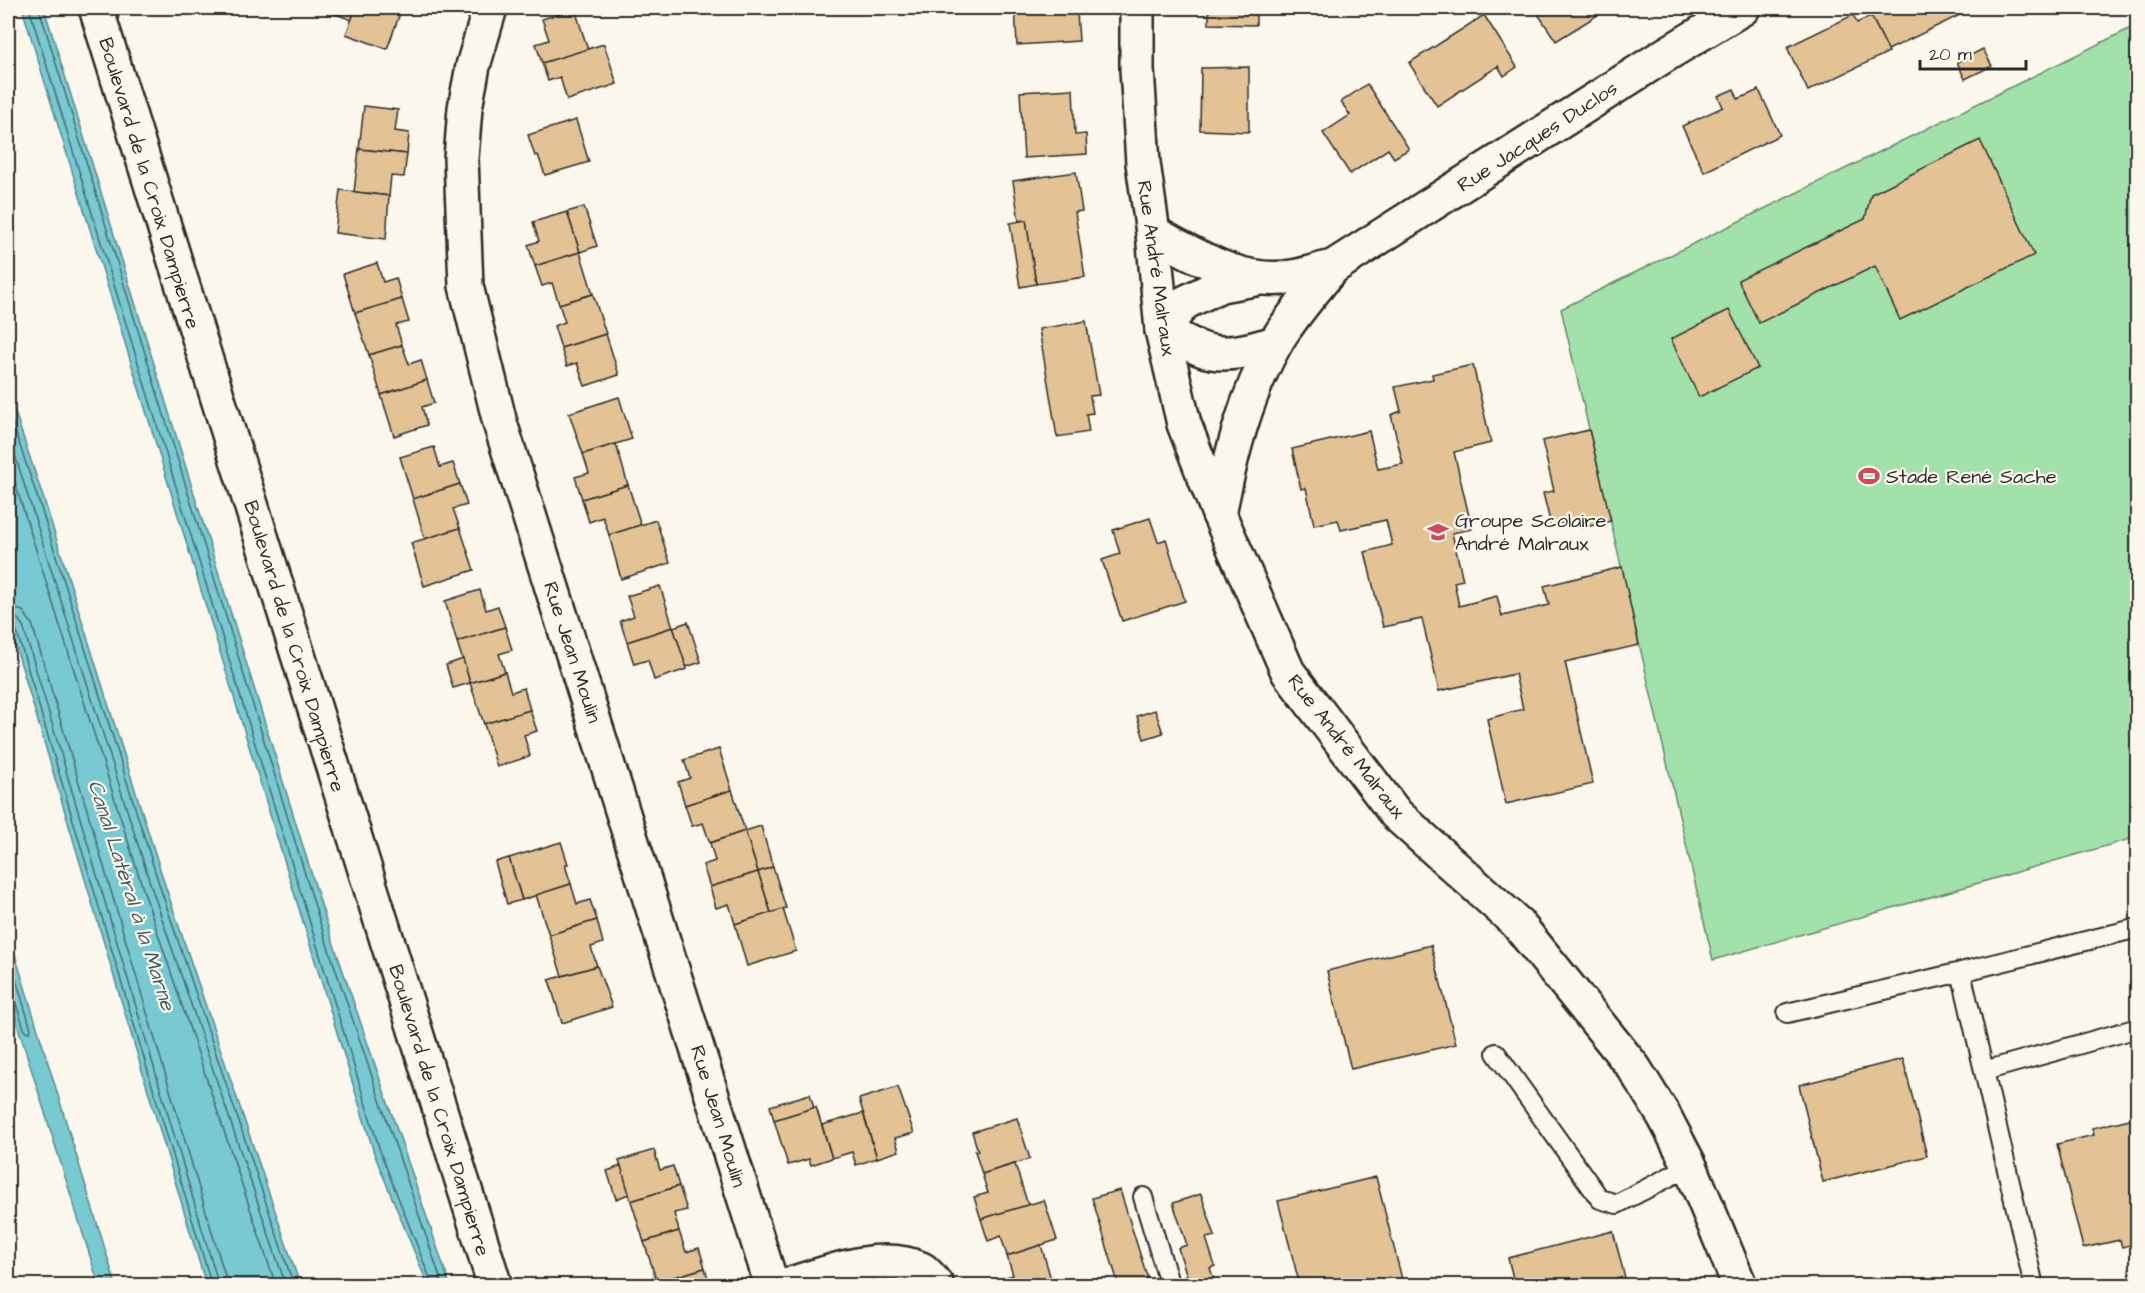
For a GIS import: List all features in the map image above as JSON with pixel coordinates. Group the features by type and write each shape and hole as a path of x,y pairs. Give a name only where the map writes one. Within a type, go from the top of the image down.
{"street":[{"name":"Boulevard de la Croix Dampierre","path":"96,8 495,1286"},
{"name":"Rue Jean Moulin","path":"490,8 473,66 465,108 461,158 466,286 500,423 772,1286"},
{"name":"Rue André Malraux","path":"1137,8 1137,69 1142,151 1162,330 1184,424 1219,514 1288,672 1396,814 1517,923 1634,1068 1664,1116 1690,1166 1740,1286"},
{"name":"Rue Jacques Duclos","path":"1162,330 1184,303 1221,285 1263,278 1290,278 1333,267 1665,55 1743,8"},
{"name":"Rue Jacques Duclos","path":"1153,234 1228,272 1263,278"},
{"name":"Rue Jacques Duclos","path":"1219,514 1231,456 1255,384 1275,343 1333,267"},
{"path":"1162,330 1203,350 1233,353 1275,343"},
{"path":"784,1286 863,1263 904,1263 923,1270 937,1286"}],"lane":[{"path":"1787,1013 2138,928"},
{"path":"1961,972 2034,1286"},
{"path":"1984,1071 2138,1028"},
{"path":"1496,1053 1600,1199 1617,1204 1690,1166"},
{"path":"1143,1197 1170,1286"}],"green space":[{"name":"Stade René Sache","path":"2137,25 2137,837 1713,960 1561,309"}],"water":[{"path":"22,8 44,8 327,924 450,1285 428,1285 375,1156"},
{"name":"Canal Latéral à la Marne","path":"8,391 165,885 300,1285 206,1285 8,621"},
{"path":"8,932 116,1285 99,1285 8,995"}],"building":[{"path":"319,8 356,8 352,20"},
{"path":"356,8 402,8 387,49 346,34"},
{"path":"1015,8 1066,8 1067,13 1077,13 1079,41 1017,45"},
{"path":"1209,8 1256,8 1256,25 1209,24"},
{"path":"1534,8 1609,8 1556,41"},
{"path":"1867,8 1956,8 1960,15 1888,50"},
{"path":"575,9 588,50 542,63 536,44 549,40 542,19"},
{"path":"1484,15 1517,67 1504,76 1498,66 1437,106 1409,63"},
{"path":"1853,15 1857,23 1871,16 1889,52 1808,91 1787,47"},
{"path":"604,44 617,84 567,100 560,77 548,81 542,63"},
{"path":"1983,49 1992,66 1965,79 1957,62"},
{"path":"1249,67 1249,132 1200,130 1201,68"},
{"path":"1367,84 1409,149 1394,158 1388,149 1350,174 1323,133 1350,115 1341,102"},
{"path":"1073,89 1075,135 1086,134 1087,154 1024,158 1020,92"},
{"path":"1734,89 1738,99 1759,90 1780,135 1704,172 1682,126 1723,107 1718,96"},
{"path":"364,106 398,110 395,131 409,133 407,154 359,149"},
{"path":"576,120 589,162 545,175 528,135"},
{"path":"1980,140 2034,255 1900,320 1875,266 1759,323 1738,280 1865,219 1871,194"},
{"path":"359,149 407,154 404,177 391,176 389,196 354,192"},
{"path":"1076,172 1082,211 1075,212 1085,277 1036,284 1026,220 1019,221 1013,181"},
{"path":"340,190 389,196 386,239 335,233"},
{"path":"584,207 597,246 580,252 567,212"},
{"path":"567,212 580,252 535,266 528,245 539,241 533,222"},
{"path":"1026,220 1036,284 1020,287 1010,223"},
{"path":"580,252 593,294 559,304 552,283 542,286 535,266"},
{"path":"377,263 383,282 396,278 402,299 355,313 343,274"},
{"path":"593,294 606,334 561,348 554,326 565,322 559,304"},
{"path":"402,299 409,322 396,325 402,345 369,355 355,313"},
{"path":"1729,310 1758,368 1699,397 1671,339"},
{"path":"1086,321 1099,395 1090,396 1093,413 1086,414 1089,432 1057,437 1039,329"},
{"path":"606,334 619,375 585,386 577,363 567,366 561,348"},
{"path":"402,345 409,364 421,360 427,380 381,395 369,355"},
{"path":"1473,365 1491,443 1454,452 1472,529 1452,533 1463,580 1454,582 1459,606 1497,596 1502,616 1549,605 1544,586 1622,567 1639,645 1565,662 1593,784 1506,804 1487,719 1523,709 1515,674 1439,691 1422,619 1383,627 1365,552 1392,545 1386,520 1341,530 1338,520 1314,525 1306,488 1301,489 1292,449 1369,431 1378,469 1403,464 1391,415 1401,411 1395,387 1433,379 1432,374"},
{"path":"427,380 434,403 422,407 427,425 394,436 381,395"},
{"path":"619,397 632,439 583,454 569,413"},
{"path":"1589,430 1611,521 1581,528 1579,519 1551,525 1543,493 1554,491 1542,441"},
{"path":"616,444 628,485 582,499 575,477 589,473 583,454"},
{"path":"434,447 440,467 453,463 460,484 413,499 400,457"},
{"path":"460,484 467,505 453,509 460,528 425,539 413,499"},
{"path":"628,485 641,525 609,535 603,517 589,522 582,499"},
{"path":"1150,518 1158,542 1166,539 1185,601 1122,621 1102,560 1120,554 1113,530"},
{"path":"656,520 670,563 621,579 609,535"},
{"path":"460,528 474,570 424,586 411,543"},
{"path":"660,586 673,627 627,642 620,621 634,616 627,596"},
{"path":"480,590 486,610 498,606 505,627 457,642 445,601"},
{"path":"688,622 701,662 686,667 673,627"},
{"path":"505,627 512,650 499,654 505,672 470,683 457,642"},
{"path":"673,627 687,669 654,680 648,660 634,664 627,642"},
{"path":"463,659 470,683 453,688 446,665"},
{"path":"505,672 511,692 524,688 530,710 484,724 470,683"},
{"path":"530,710 537,731 524,735 530,756 497,767 484,724"},
{"path":"1155,710 1163,733 1144,739 1137,716"},
{"path":"719,749 732,790 685,805 678,782 690,778 684,760"},
{"path":"732,790 745,831 710,843 703,823 692,826 685,805"},
{"path":"761,826 773,867 758,872 745,831"},
{"path":"745,831 758,872 710,887 703,865 715,861 710,843"},
{"path":"561,842 571,884 522,900 509,858"},
{"path":"509,858 522,900 507,904 495,862"},
{"path":"773,867 786,908 771,913 758,872"},
{"path":"758,872 771,913 735,924 729,904 716,908 710,887"},
{"path":"571,884 577,904 590,900 597,920 549,935 536,895"},
{"path":"783,909 796,951 747,966 735,924"},
{"path":"597,920 603,943 591,947 597,966 562,976 549,935"},
{"path":"1431,945 1456,1044 1351,1069 1327,971"},
{"path":"597,966 612,1007 562,1023 549,980"},
{"path":"1903,1059 1927,1156 1823,1182 1799,1085"},
{"path":"898,1087 914,1133 895,1138 899,1151 877,1158 859,1099"},
{"path":"810,1094 814,1108 774,1120 770,1106"},
{"path":"816,1107 832,1158 811,1165 809,1159 788,1165 774,1120"},
{"path":"863,1113 877,1158 856,1165 852,1152 832,1158 822,1125"},
{"path":"2138,1117 2138,1243 2122,1247 2120,1240 2083,1248 2057,1144 2094,1135 2092,1128"},
{"path":"1017,1118 1030,1159 982,1174 972,1132"},
{"path":"654,1150 660,1170 673,1166 679,1186 631,1201 619,1161"},
{"path":"1015,1164 1028,1205 981,1219 974,1197 988,1193 982,1174"},
{"path":"621,1166 629,1194 616,1199 607,1171"},
{"path":"1376,1177 1403,1283 1393,1286 1300,1286 1278,1201"},
{"path":"679,1186 687,1210 674,1213 679,1231 644,1242 631,1201"},
{"path":"1120,1190 1150,1286 1119,1286 1092,1198"},
{"path":"1201,1194 1215,1236 1206,1238 1215,1266 1210,1268 1216,1286 1186,1286 1183,1277 1187,1276 1178,1248 1187,1245 1173,1203"},
{"path":"1044,1200 1057,1240 1007,1256 1001,1236 988,1241 981,1219"},
{"path":"679,1231 686,1252 699,1248 705,1268 657,1282 644,1242"},
{"path":"1613,1231 1627,1286 1515,1286 1508,1258"},
{"path":"1041,1245 1053,1286 1002,1286 1000,1279 1013,1275 1007,1256"},
{"path":"705,1268 710,1286 658,1286 657,1282"}],"place":[{"name":"Stade René Sache","path":"1869,476"},
{"name":"Groupe Scolaire André Malraux","path":"1438,532"}]}
